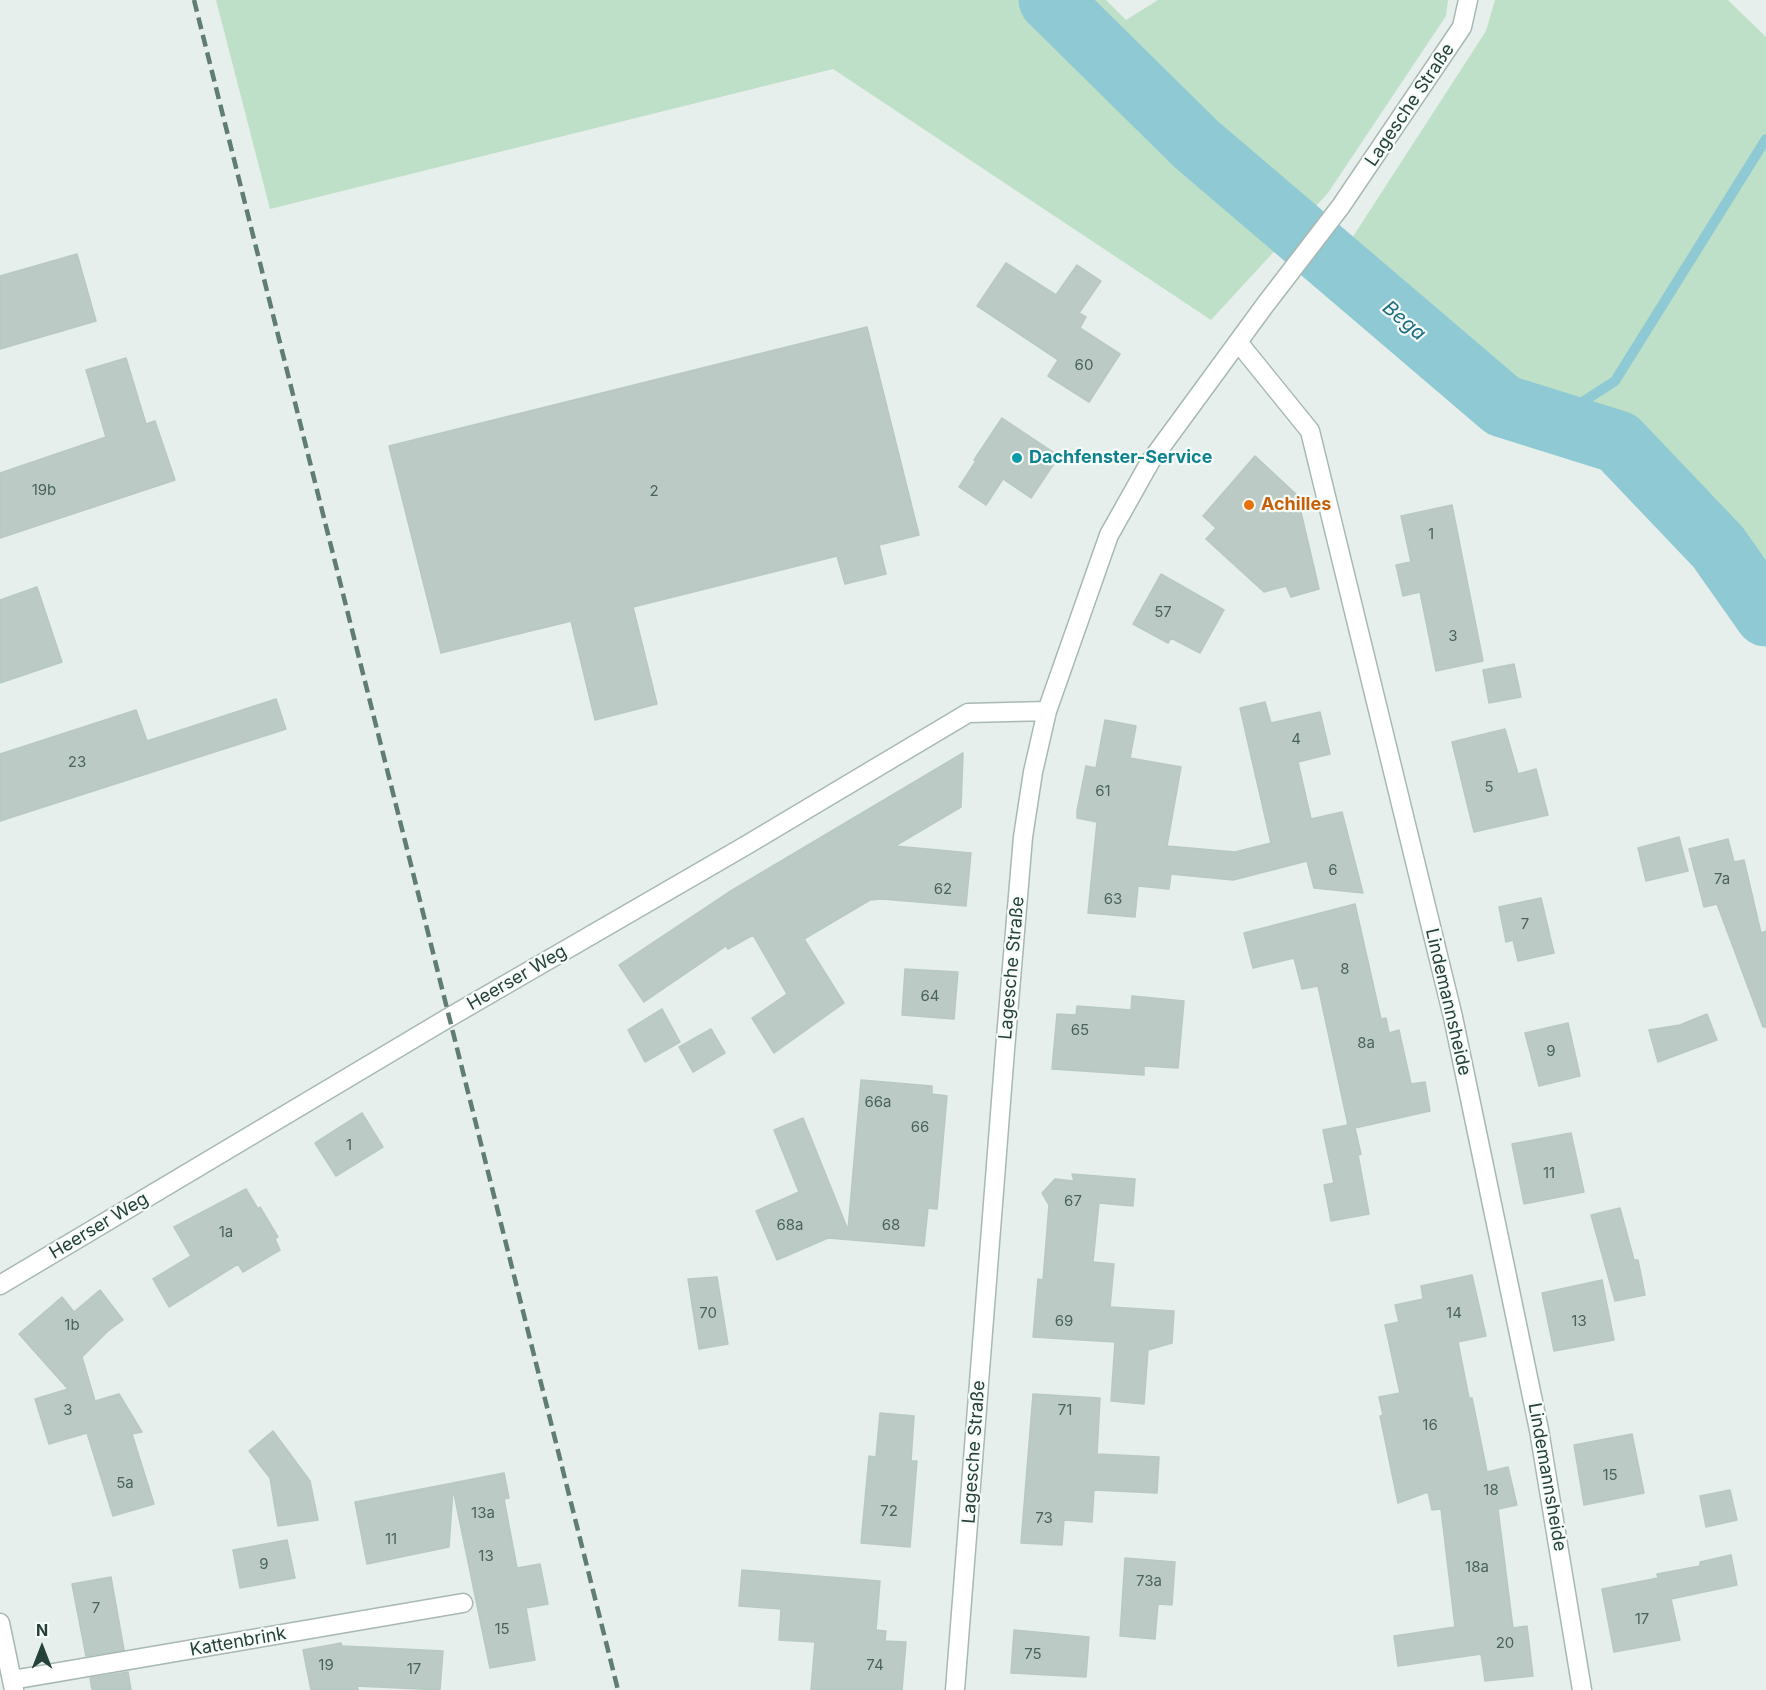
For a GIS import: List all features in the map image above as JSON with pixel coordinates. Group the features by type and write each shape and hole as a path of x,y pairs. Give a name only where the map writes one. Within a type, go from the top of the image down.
{"street":[{"name":"Lagesche Straße","path":"955,1690 1023,837 1033,772 1047,711 1109,535 1150,462 1341,206 1462,27 1468,0"},
{"name":"Lindemannsheide","path":"1238,342 1310,431 1453,1017 1539,1430 1582,1690"},
{"name":"Heerser Weg","path":"0,1285 448,1018 745,846 968,713 1047,711"},
{"name":"Kattenbrink","path":"0,1623 13,1685 464,1604"}],"green space":[{"path":"216,0 1106,0 1126,20 1158,0 1448,0 1446,16 1328,193 1211,320 833,69 270,209"},
{"path":"1495,0 1728,0 1766,37 1766,590 1728,533 1626,426 1506,385 1343,252 1486,31"}],"building":[{"path":"77,254 96,321 0,349 0,276"},
{"path":"1006,263 1056,295 1077,265 1101,281 1079,313 1086,317 1080,328 1120,354 1089,402 1048,376 1058,360 977,306"},
{"path":"867,327 919,535 879,545 886,574 845,584 837,556 633,607 657,704 595,720 571,621 441,653 389,446"},
{"path":"126,358 146,424 155,421 175,480 0,538 0,473 106,437 86,370"},
{"name":"Dachfenster-Service","path":"1002,418 1059,456 1031,498 1003,479 986,505 959,487"},
{"path":"1255,456 1297,495 1319,589 1291,597 1286,586 1264,592 1206,539 1216,528 1203,516"},
{"path":"1452,505 1483,661 1436,671 1420,592 1403,596 1396,565 1411,562 1401,516"},
{"path":"1161,574 1224,610 1200,653 1171,638 1168,643 1133,624"},
{"path":"37,587 62,662 0,683 0,600"},
{"path":"1514,664 1521,697 1489,703 1483,670"},
{"path":"276,699 286,729 0,821 0,754 136,710 147,741"},
{"path":"1265,702 1271,723 1320,712 1330,754 1298,762 1311,819 1342,812 1363,893 1314,888 1307,861 1233,880 1171,874 1169,889 1138,886 1135,917 1088,913 1097,822 1077,818 1077,811 1086,766 1096,768 1105,720 1136,726 1130,758 1181,767 1167,846 1235,852 1271,843 1240,708"},
{"path":"1505,729 1518,774 1536,769 1548,815 1474,832 1452,742"},
{"path":"963,753 961,807 895,846 971,853 966,906 870,900 804,939 844,1003 774,1053 752,1018 787,994 753,935 728,949 726,946 644,1002 619,965 729,892"},
{"path":"1679,837 1688,871 1646,881 1638,848"},
{"path":"1728,839 1734,862 1744,860 1761,933 1766,931 1766,1027 1763,1027 1717,904 1704,907 1689,849"},
{"path":"1541,898 1554,953 1518,961 1513,940 1506,942 1499,907"},
{"path":"1355,904 1381,1019 1386,1018 1389,1033 1399,1030 1411,1084 1425,1082 1430,1111 1355,1128 1369,1214 1331,1221 1324,1185 1334,1183 1323,1130 1348,1125 1318,986 1302,989 1294,958 1253,968 1244,933"},
{"path":"905,969 958,972 954,1019 902,1015"},
{"path":"1132,996 1184,1001 1178,1068 1144,1066 1144,1075 1052,1069 1057,1014 1076,1015 1077,1006 1131,1010"},
{"path":"662,1009 680,1042 645,1062 628,1030"},
{"path":"1707,1014 1717,1040 1658,1062 1649,1030 1680,1025"},
{"path":"1568,1023 1580,1076 1539,1086 1525,1033"},
{"path":"711,1029 725,1053 693,1072 679,1047"},
{"path":"861,1080 932,1086 932,1094 947,1096 937,1209 928,1208 924,1246 828,1238 777,1260 756,1211 799,1192 774,1130 803,1118 848,1230"},
{"path":"362,1113 383,1147 336,1176 315,1143"},
{"path":"1571,1133 1584,1192 1524,1204 1512,1144"},
{"path":"1072,1174 1135,1179 1133,1206 1099,1203 1093,1262 1114,1264 1110,1307 1174,1311 1172,1343 1148,1350 1144,1404 1111,1401 1115,1342 1033,1337 1038,1279 1043,1280 1049,1205 1042,1193 1055,1179 1074,1181"},
{"path":"246,1189 278,1237 275,1239 280,1250 243,1272 238,1264 169,1307 153,1279 191,1256 174,1227"},
{"path":"1620,1208 1634,1260 1638,1260 1645,1295 1615,1301 1591,1215"},
{"path":"1472,1275 1486,1336 1458,1342 1487,1472 1508,1467 1517,1505 1498,1509 1513,1628 1527,1626 1533,1676 1485,1681 1481,1654 1398,1666 1394,1636 1455,1627 1441,1509 1432,1510 1428,1492 1398,1503 1380,1416 1383,1415 1379,1397 1400,1393 1385,1325 1399,1322 1395,1305 1423,1299 1421,1286"},
{"path":"717,1277 728,1344 699,1349 688,1279"},
{"path":"1602,1280 1614,1340 1554,1351 1542,1293"},
{"path":"100,1290 123,1320 108,1331 82,1357 95,1401 119,1394 142,1432 132,1434 154,1504 113,1516 87,1433 49,1444 35,1399 68,1389 19,1334 62,1297 74,1312"},
{"path":"1033,1394 1100,1398 1097,1454 1159,1457 1157,1493 1094,1490 1092,1522 1064,1520 1062,1545 1021,1543"},
{"path":"880,1413 914,1416 911,1461 917,1461 910,1547 861,1543 869,1456 876,1457"},
{"path":"273,1431 310,1481 318,1520 278,1526 270,1478 249,1451"},
{"path":"1632,1434 1644,1493 1584,1505 1574,1445"},
{"path":"504,1473 509,1498 504,1499 517,1568 540,1564 548,1604 526,1608 535,1660 490,1668 453,1489 449,1547 367,1564 355,1502"},
{"path":"1730,1490 1737,1520 1706,1527 1700,1496"},
{"path":"287,1540 295,1578 240,1588 233,1550"},
{"path":"1731,1555 1737,1585 1671,1599 1680,1640 1614,1652 1602,1589 1658,1578 1657,1574 1700,1566 1700,1562"},
{"path":"1125,1558 1175,1562 1172,1605 1158,1604 1155,1639 1120,1636"},
{"path":"742,1570 880,1581 876,1630 886,1631 885,1641 906,1642 902,1690 811,1690 815,1642 779,1640 781,1609 739,1606"},
{"path":"111,1577 124,1650 86,1656 72,1584"},
{"path":"1014,1630 1089,1637 1086,1677 1011,1673"},
{"path":"341,1643 342,1646 443,1651 440,1690 357,1686 358,1690 311,1690 303,1650"},
{"path":"128,1672 131,1690 92,1690 90,1678"}],"waterway":[{"name":"Bega","path":"1050,0 1196,144 1503,406 1618,442 1718,547 1766,615"},
{"path":"1553,421 1615,381 1766,139"}],"railway":[{"path":"194,0 618,1690"}],"place":[{"name":"Dachfenster-Service","path":"1017,458"},
{"name":"Achilles","path":"1249,505"}]}
